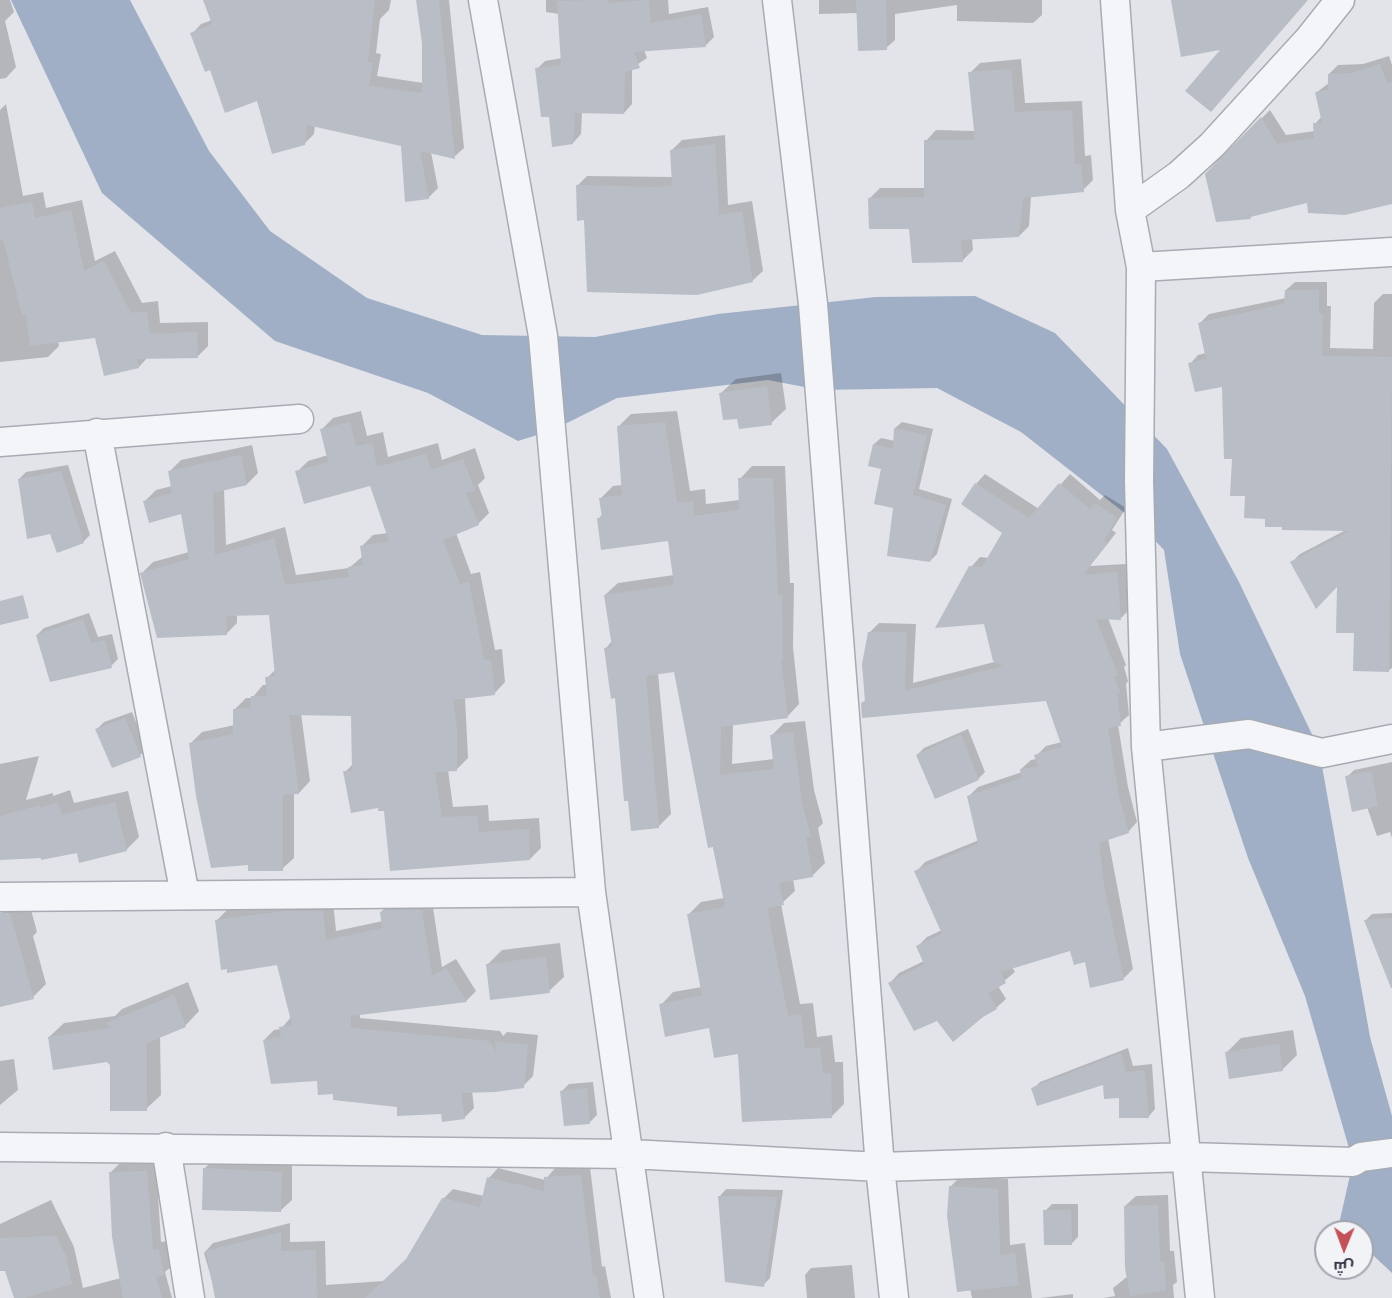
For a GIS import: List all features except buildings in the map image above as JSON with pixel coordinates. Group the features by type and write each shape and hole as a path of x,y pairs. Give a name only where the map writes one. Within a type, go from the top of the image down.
{"street":[{"path":"483,0 548,376 591,892 649,1298"},
{"path":"777,0 813,304 880,1167 894,1298"},
{"path":"1115,0 1130,210 1141,267 1139,481 1146,747 1188,1157 1200,1298"},
{"path":"1130,210 1179,175 1212,145 1309,39 1340,0"},
{"path":"1141,267 1392,252"},
{"path":"0,442 299,419"},
{"path":"97,433 184,895"},
{"path":"1146,747 1249,734 1322,753 1392,739"},
{"path":"0,897 591,892"},
{"path":"0,1147 166,1147 630,1154 880,1167 1188,1157 1353,1162 1361,1157 1392,1153"},
{"path":"166,1147 190,1298"}],"water":[{"path":"11,0 130,0 209,151 270,231 367,298 482,335 595,337 718,314 876,297 975,296 1055,333 1167,449 1239,582 1319,749 1370,1037 1392,1116 1392,1273 1374,1256 1374,1220 1340,1220 1353,1162 1305,996 1248,858 1180,654 1164,550 1140,525 1021,432 937,388 820,390 768,380 617,398 553,430 518,441 428,393 275,341 102,193"}]}
